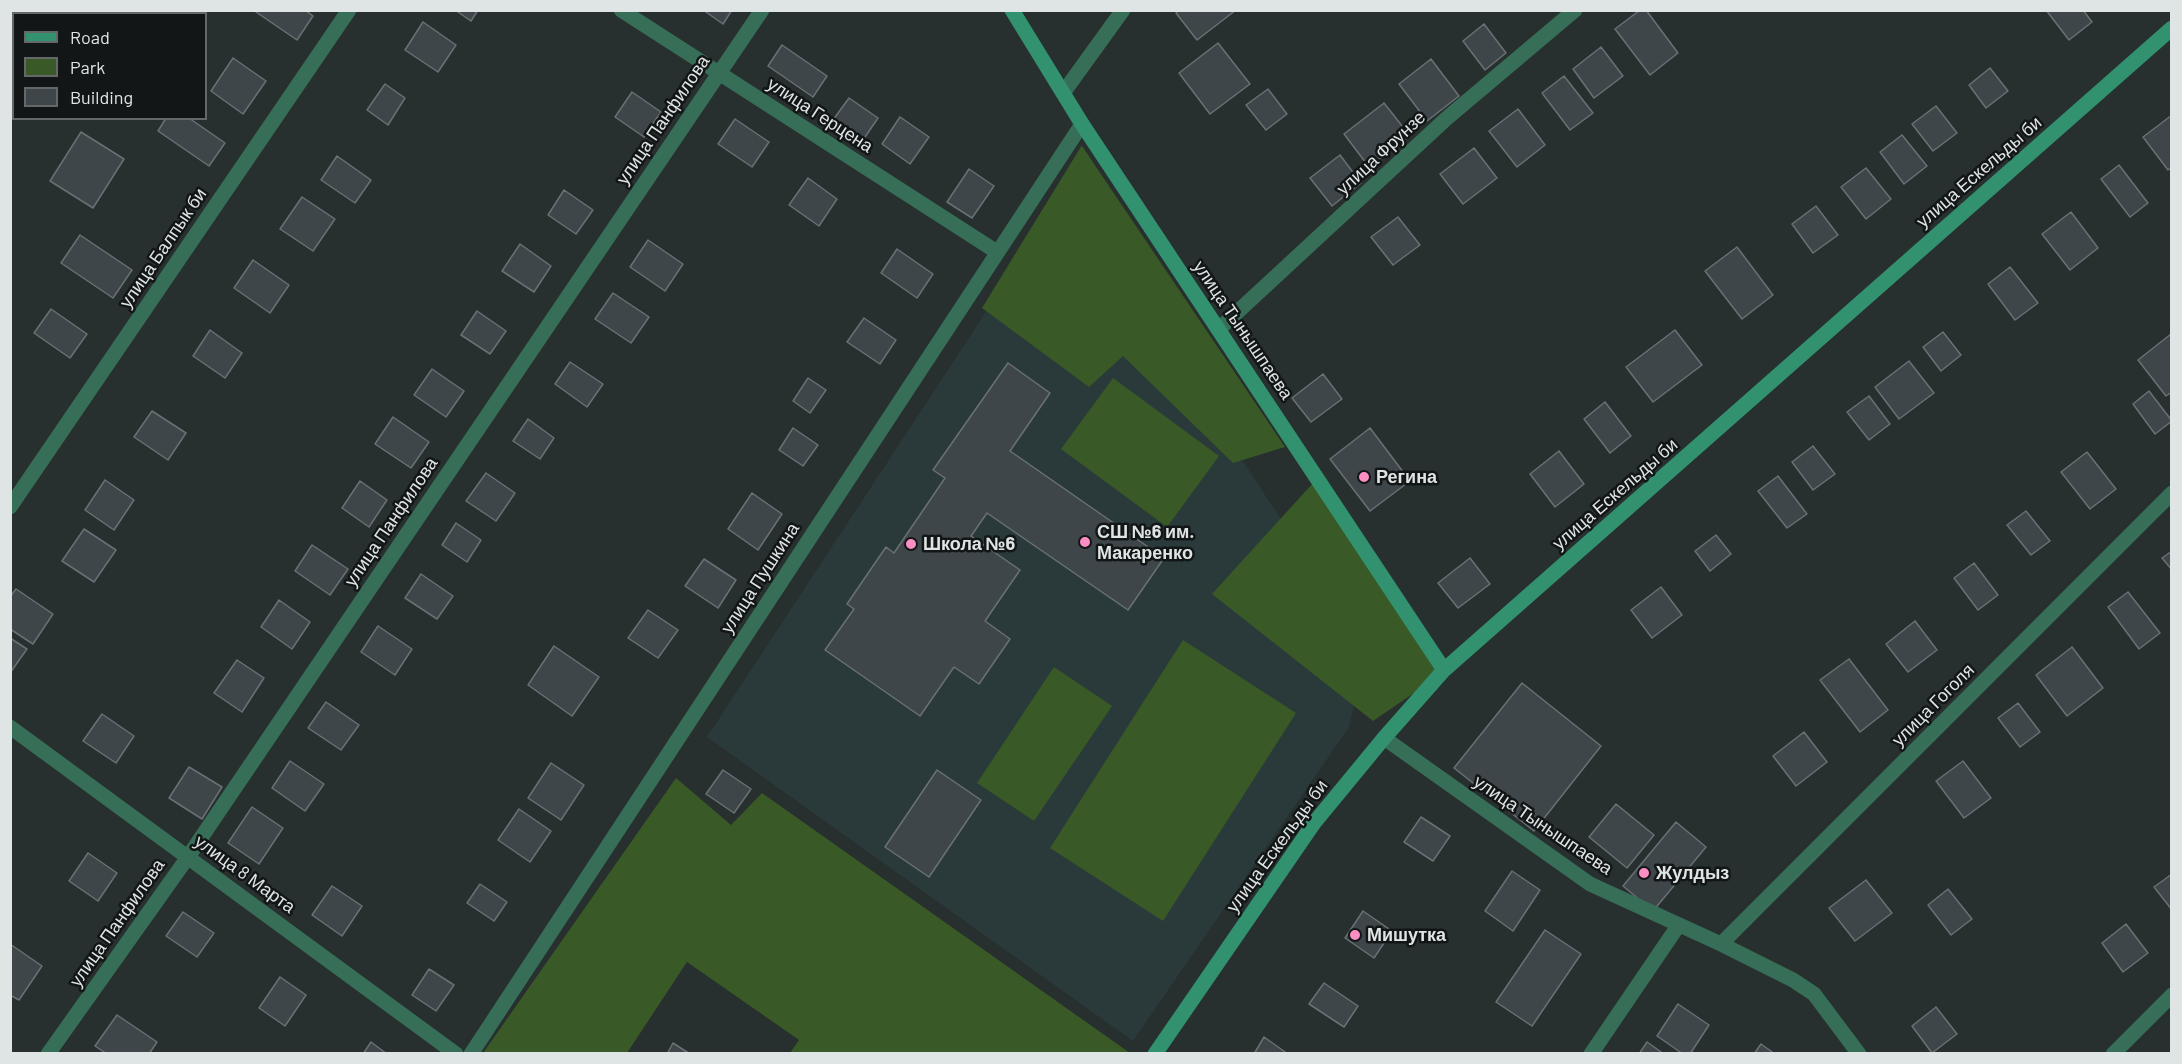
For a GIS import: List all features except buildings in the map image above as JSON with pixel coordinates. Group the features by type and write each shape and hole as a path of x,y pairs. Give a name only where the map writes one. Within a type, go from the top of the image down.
{"street":[{"name":"улица Балпык би","path":"10,507 349,10"},
{"name":"улица Герцена","path":"621,10 997,252"},
{"name":"улица Панфилова","path":"48,1053 188,857 762,10"},
{"name":"улица Тынышпаева","path":"1012,10 1082,124 1444,670"},
{"path":"1063,93 1123,10"},
{"name":"улица Фрунзе","path":"1219,330 1447,118 1575,10"},
{"name":"улица Ескельды би","path":"1155,1053 1314,823 1444,670 2172,28"},
{"name":"улица Пушкина","path":"471,1053 1082,124"},
{"name":"улица Гоголя","path":"1721,944 2172,493"},
{"name":"улица 8 Марта","path":"10,727 456,1053"},
{"name":"улица Тынышпаева","path":"1384,738 1590,884 1793,980 1814,994 1859,1053"},
{"path":"1591,1053 1678,926"},
{"path":"2113,1053 2172,995"}],"shaded area":[{"path":"1066,190 1344,616 1355,699 1349,727 1133,1041 707,737"}],"green space":[{"path":"1082,145 1285,447 1233,463 1123,356 1089,387 982,308"},
{"path":"1113,378 1219,456 1167,527 1061,449"},
{"path":"1313,483 1439,676 1373,721 1212,594"},
{"path":"1183,640 1296,713 1163,921 1050,848"},
{"path":"1054,667 1112,706 1034,821 977,783"},
{"path":"676,778 731,825 762,793 1130,1053 790,1053 799,1040 687,962 627,1053 483,1053"}],"place":[{"name":"Регина","path":"1364,477"},
{"name":"СШ №6 им. Макаренко","path":"1085,542"},
{"name":"Школа №6","path":"911,544"},
{"name":"Жулдыз","path":"1644,873"},
{"name":"Мишутка","path":"1355,935"}]}
